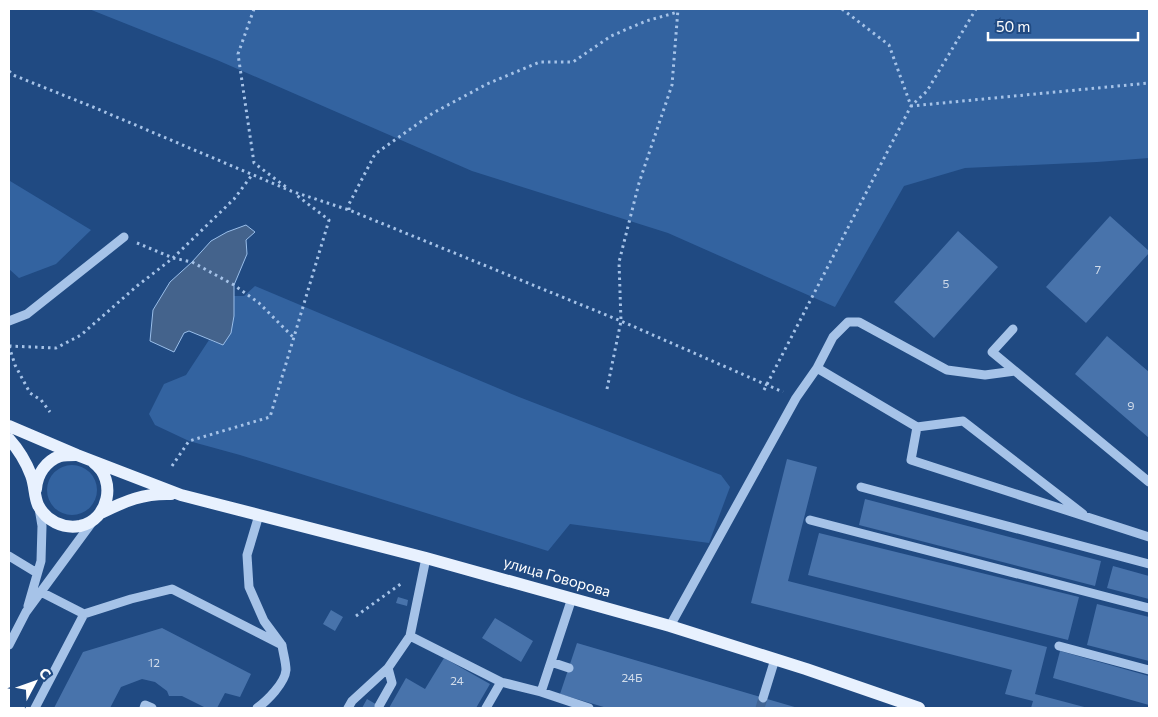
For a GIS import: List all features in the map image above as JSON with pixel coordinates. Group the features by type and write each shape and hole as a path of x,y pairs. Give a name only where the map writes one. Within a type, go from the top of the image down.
{"main road":[{"name":"улица Говорова","path":"9,426 77,455 181,495 426,558 670,626 919,708"},
{"path":"9,439 22,456 32,476 37,500"},
{"path":"37,500 36,482 41,471 50,461 61,456 77,455"},
{"name":"улица Говорова","path":"90,460 98,466 105,476 108,488 106,502 97,517"},
{"name":"улица Говорова","path":"37,500 47,517 58,524 72,527 83,526 124,502 138,497 153,494 181,495"}],"street":[{"path":"9,321 27,314 124,237"},
{"path":"670,626 796,398 817,368 833,337 848,322 859,322 947,370 985,375 1015,371"},
{"path":"1013,329 992,352 1149,482"},
{"path":"817,368 917,426 963,421 1082,514"},
{"path":"917,426 911,460 1149,536"},
{"path":"861,487 1149,564"},
{"path":"26,612 41,561 42,526 37,500"},
{"path":"257,708 278,687 286,671 282,646 264,621 249,587 247,555 259,515"},
{"path":"9,645 26,612 97,517"},
{"path":"810,520 1149,608"},
{"path":"9,556 37,573"},
{"path":"348,708 352,701 388,668 410,636 426,558"},
{"path":"40,592 84,614 131,599 172,589 282,646"},
{"path":"541,692 572,598"},
{"path":"35,708 84,614"},
{"path":"410,636 501,682 541,692 590,708"},
{"path":"1059,646 1149,670"},
{"path":"763,698 775,659"},
{"path":"551,662 569,668"},
{"path":"379,706 392,683 388,668"},
{"path":"486,708 501,682"},
{"path":"144,708 146,705 152,708"}],"path":[{"path":"172,466 189,441 270,417 329,220 254,163 238,54 254,9"},
{"path":"842,9 889,46 911,106"},
{"path":"764,390 911,106 927,91 976,9"},
{"path":"349,210 349,204 375,154 433,113 487,84 540,62 573,62 611,36 678,10 672,85 639,183 618,262 621,321 607,389"},
{"path":"9,71 13,75 291,191 349,210 621,321 796,398"},
{"path":"911,106 1149,83"},
{"path":"50,412 41,400 30,394 15,365 9,346 56,348 81,335 137,286 173,258 234,199 252,175"},
{"path":"124,237 173,258 192,262 234,285 259,303 294,338"},
{"path":"356,616 402,583"}],"shaded area":[{"path":"89,9 1149,9 1149,158 965,168 904,186 835,307 668,233 472,171 217,60"},
{"path":"10,181 91,230 56,264 19,278 9,269"},
{"path":"246,225 255,232 246,240 247,254 234,285 234,316 231,333 223,345 189,331 184,333 174,352 150,341 153,310 170,282 211,241 227,232"},
{"path":"255,286 519,397 721,475 730,487 709,543 570,524 548,551 240,455 189,441 155,425 149,414 164,384 186,375 209,340 223,345 233,321 234,296 244,296"},
{"path":"77,465 90,472 96,480 96,500 90,508 82,514 67,515 54,508 48,500 47,485 54,472 62,466"}],"building":[{"path":"1110,216 1149,253 1086,323 1046,287"},
{"path":"958,231 998,267 934,338 894,302"},
{"path":"1107,336 1149,372 1149,438 1075,374"},
{"path":"787,459 817,467 788,581 1047,647 1035,694 1088,708 1031,708 1033,701 1005,694 1012,670 751,603"},
{"path":"865,499 1101,561 1095,586 859,525"},
{"path":"819,533 1079,597 1068,640 808,575"},
{"path":"1113,566 1149,576 1149,599 1107,588"},
{"path":"398,597 408,600 407,606 396,603"},
{"path":"1097,604 1149,617 1149,661 1087,645"},
{"path":"331,610 343,617 335,631 323,624"},
{"path":"495,618 533,641 521,662 482,638"},
{"path":"162,628 251,674 240,697 225,693 217,708 206,708 182,696 169,696 167,691 155,682 142,679 121,687 110,708 54,708 83,652"},
{"path":"577,643 798,708 607,708 560,694"},
{"path":"1060,651 1149,676 1149,705 1053,678"},
{"path":"444,658 490,684 476,708 389,708 406,678 425,689"},
{"path":"367,699 379,706 383,708 362,708"}],"tunnel":[{"path":"760,708 763,698"}]}
